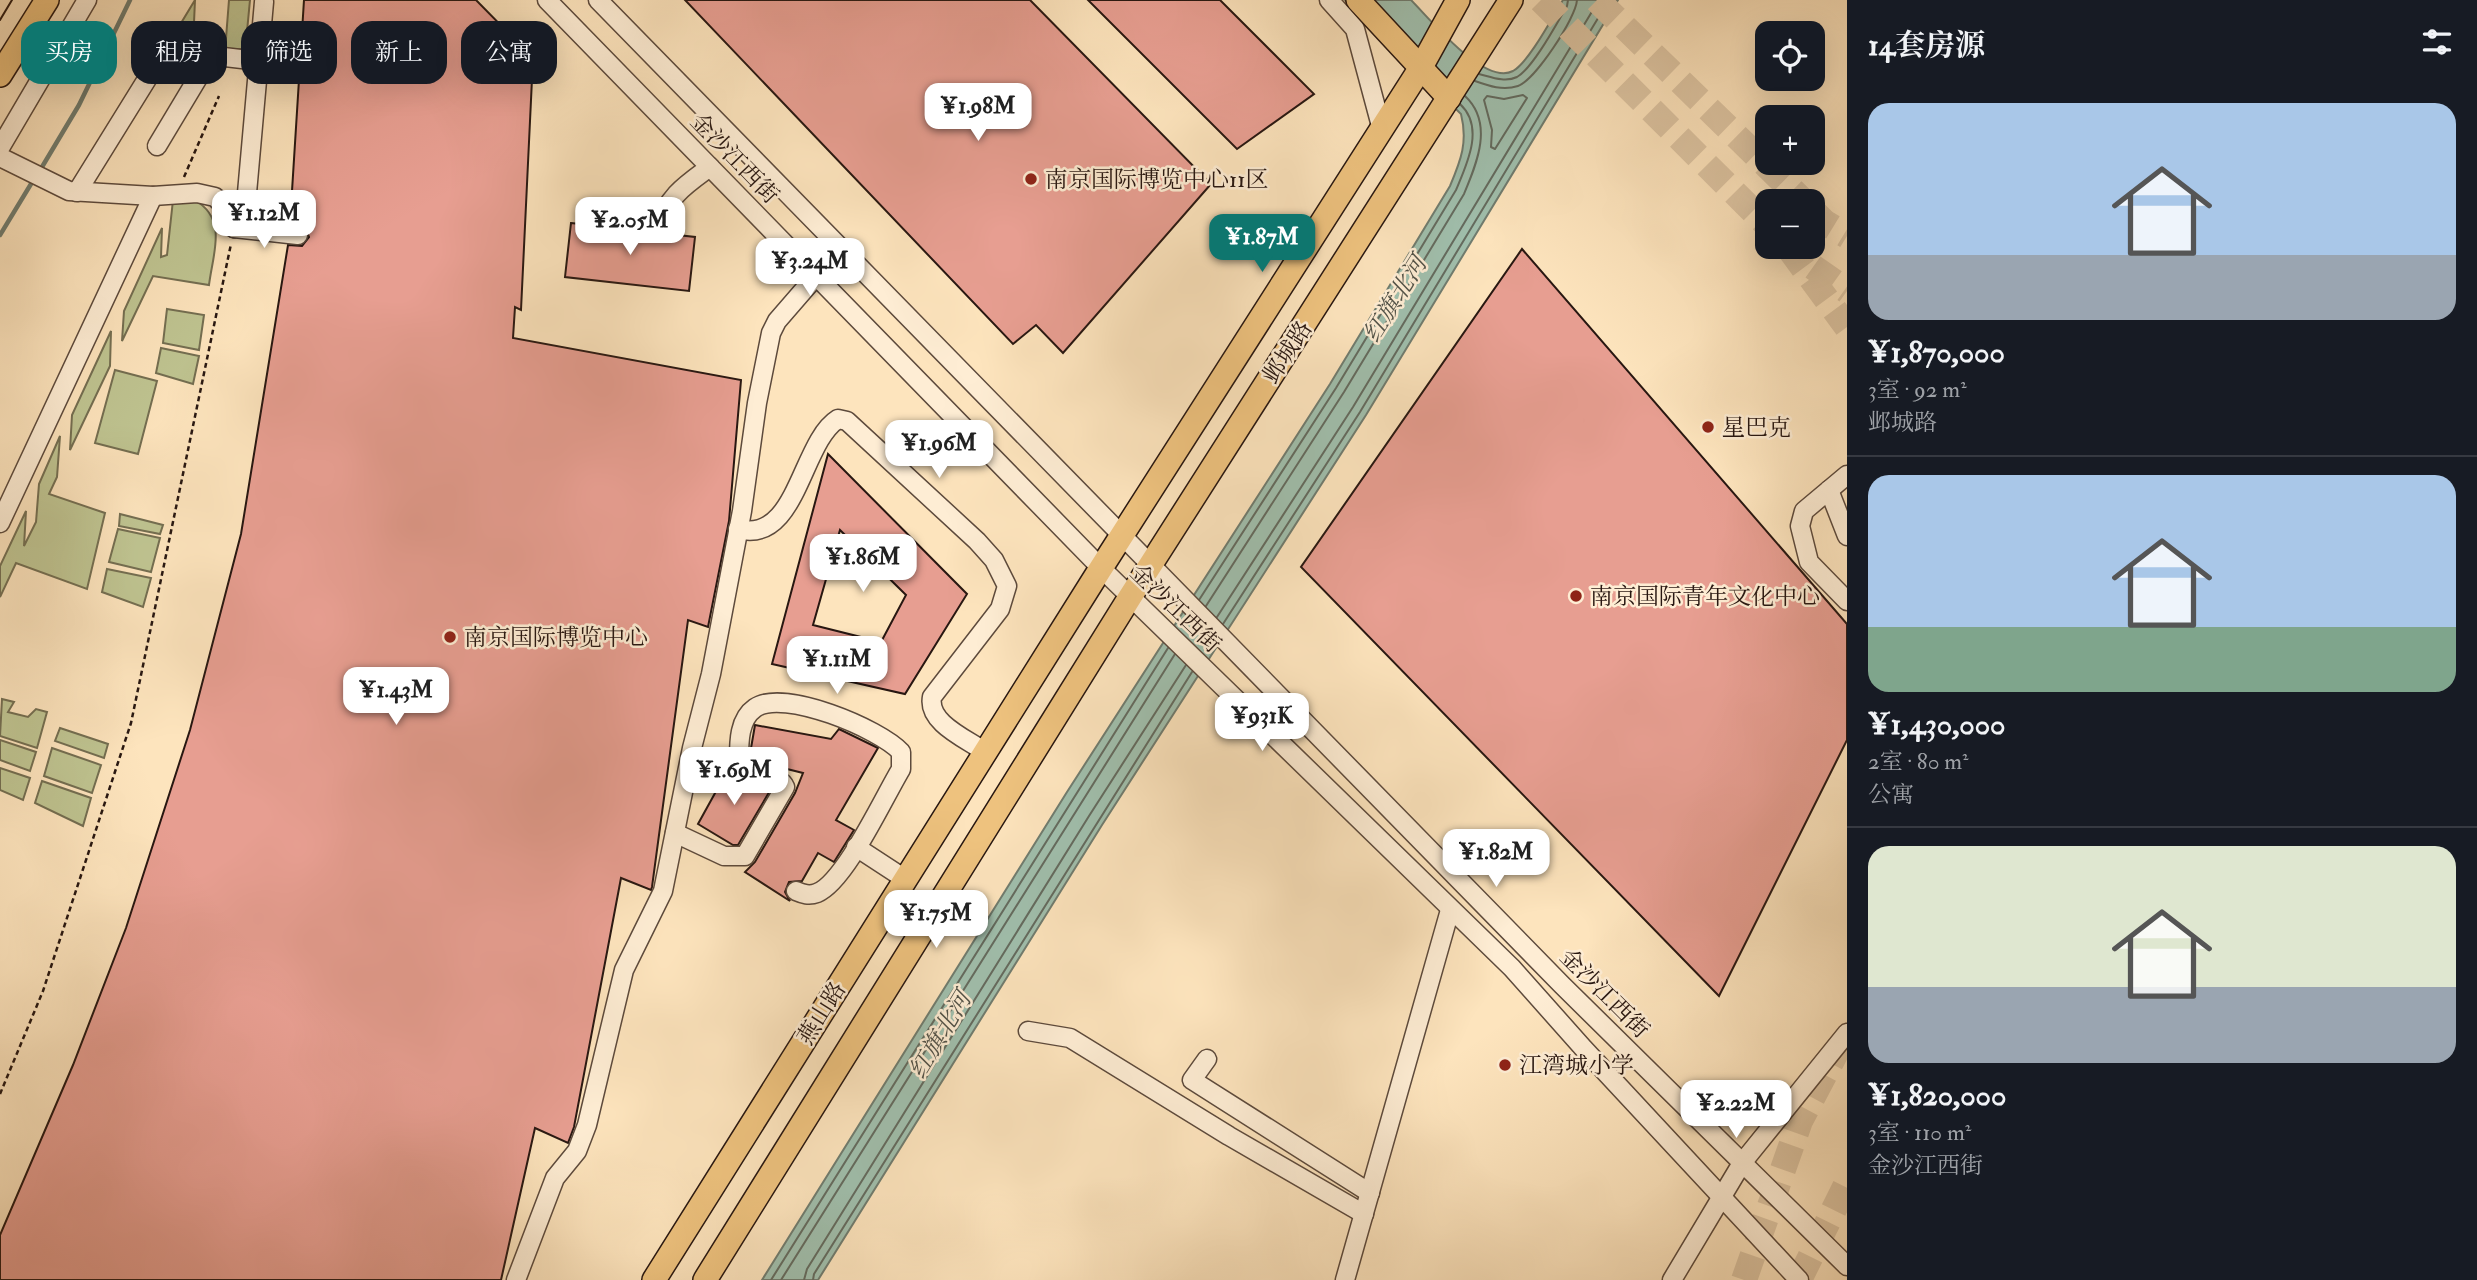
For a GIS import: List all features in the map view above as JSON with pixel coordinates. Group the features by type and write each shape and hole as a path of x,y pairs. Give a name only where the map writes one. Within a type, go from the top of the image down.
{"main road":[{"path":"0,75 47,0"},
{"path":"1358,0 1449,99"},
{"name":"邺城路","path":"1101,568 1420,69 1458,0"},
{"name":"邺城路","path":"1130,597 1511,0"},
{"name":"燕山路","path":"654,1280 1101,568"},
{"name":"燕山路","path":"705,1280 1130,597"}],"street":[{"path":"0,148 88,0"},
{"name":"金沙江西街","path":"547,0 1101,568 1512,968 1799,1280"},
{"name":"金沙江西街","path":"598,0 1123,534 1150,566 1847,1266"},
{"path":"1329,0 1354,29 1381,127"},
{"path":"262,21 264,2"},
{"path":"77,192 144,84"},
{"path":"157,146 194,84"},
{"path":"234,228 247,193 256,84"},
{"path":"0,158 69,191 153,196 197,193 215,197 228,210 234,228"},
{"path":"660,226 663,212 676,192 710,167"},
{"path":"1,519 153,196"},
{"path":"234,228 298,235"},
{"path":"516,1280 555,1178 577,1152 587,1125 624,970 663,891 692,748 711,674 771,333 776,321 816,276"},
{"path":"786,531 795,494 818,439 827,426 838,419 847,421 977,541 994,560 1007,586 1006,597 1000,609 932,697 930,706 938,720 985,752"},
{"path":"1847,475 1804,511 1801,526 1809,562 1847,601"},
{"path":"1829,490 1847,536"},
{"path":"738,529 752,531 762,528 779,517 795,494"},
{"path":"675,834 724,856 745,856 785,786 780,779 744,765 738,759 739,740 745,720 755,708 771,703 839,716 877,732 901,752 901,769 842,872 823,890 813,895 796,891"},
{"path":"856,847 905,879"},
{"path":"1345,1280 1450,910"},
{"path":"1028,1031 1070,1038 1228,1136 1364,1214"},
{"path":"1672,1280 1742,1163 1847,1032"},
{"path":"1207,1059 1192,1080 1370,1193"},
{"path":"1842,1280 1847,1266"}],"path":[{"path":"178,193 219,96"},
{"path":"0,1094 43,991 131,723 234,228"}],"green space":[{"path":"195,0 194,21 182,21"},
{"path":"229,0 250,0 248,21 241,21 241,49 227,51"},
{"path":"173,200 195,200 212,217 216,238 209,285 153,276 122,341 124,311 162,228 161,257 167,255"},
{"path":"167,309 204,315 199,350 163,343"},
{"path":"111,331 110,366 70,450 72,415"},
{"path":"161,348 199,356 193,384 156,373"},
{"path":"115,370 157,381 138,454 95,443"},
{"path":"60,436 57,477 49,494 105,513 87,589 16,563 0,597 0,566 26,511 24,546 36,522 39,484"},
{"path":"120,514 163,525 160,534 119,526"},
{"path":"118,529 160,538 151,572 109,562"},
{"path":"107,569 151,578 143,607 102,592"},
{"path":"2,699 14,702 8,712 28,717 36,709 47,712 37,748 0,736"},
{"path":"60,728 108,744 104,758 55,741"},
{"path":"0,740 36,752 30,771 0,760"},
{"path":"52,748 101,765 92,793 44,776"},
{"path":"0,768 30,778 23,800 0,790"},
{"path":"42,781 91,798 83,826 35,803"}],"water":[{"name":"红旗北河","path":"1345,0 1411,0 1458,48 1488,69 1501,73 1513,71 1526,58 1563,0 1618,0 1366,415 1102,825 818,1280 762,1280 1067,792 1330,384 1450,186 1462,151 1464,133 1461,114"}],"building":[{"name":"南京国际博览中心","path":"304,0 476,0 497,21 461,21 461,84 532,84 521,310 515,307 513,338 741,380 729,521 708,627 688,620 652,887 651,890 621,878 574,1127 568,1143 535,1128 501,1280 0,1280 0,1235 73,1065 126,928 190,730 241,534 288,245 302,246 309,237 304,225 290,223 299,84 337,84 337,21 303,21"},
{"name":"南京国际博览中心11区","path":"685,0 1030,0 1211,184 1063,353 1036,325 1013,344"},
{"path":"1088,0 1220,0 1314,94 1237,149"},
{"path":"571,223 651,232 658,237 668,234 695,237 689,291 565,277"},
{"name":"南京国际青年文化中心","path":"1522,249 1847,624 1847,740 1719,996 1301,567"},
{"path":"828,454 967,594 905,694 772,664","holes":["840,530 906,595 881,642 813,625"]},
{"path":"755,725 831,739 839,729 878,748 836,820 854,830 834,862 818,853 802,881 789,882 785,892 790,901 745,872 755,862 795,793 803,773 779,767 750,754"},
{"path":"730,766 745,777 771,789 738,845 733,845 698,824"}],"waterway":[{"path":"39,172 79,105 130,0"},
{"path":"0,235 34,179"}],"tunnel":[{"path":"1541,0 1755,213"},
{"path":"1597,0 1791,189"},
{"path":"1825,223 1847,236"},
{"path":"1797,259 1847,327"},
{"path":"1813,267 1847,291"},
{"path":"1744,1280 1800,1121 1840,1045"},
{"path":"1799,1280 1847,1183"}],"tram line":[{"path":"0,20 12,0"}],"place":[{"name":"南京国际博览中心11区","path":"1031,179"},
{"name":"星巴克","path":"1708,427"},
{"name":"南京国际青年文化中心","path":"1576,596"},
{"name":"南京国际博览中心","path":"450,637"},
{"name":"江湾城小学","path":"1505,1065"}]}
